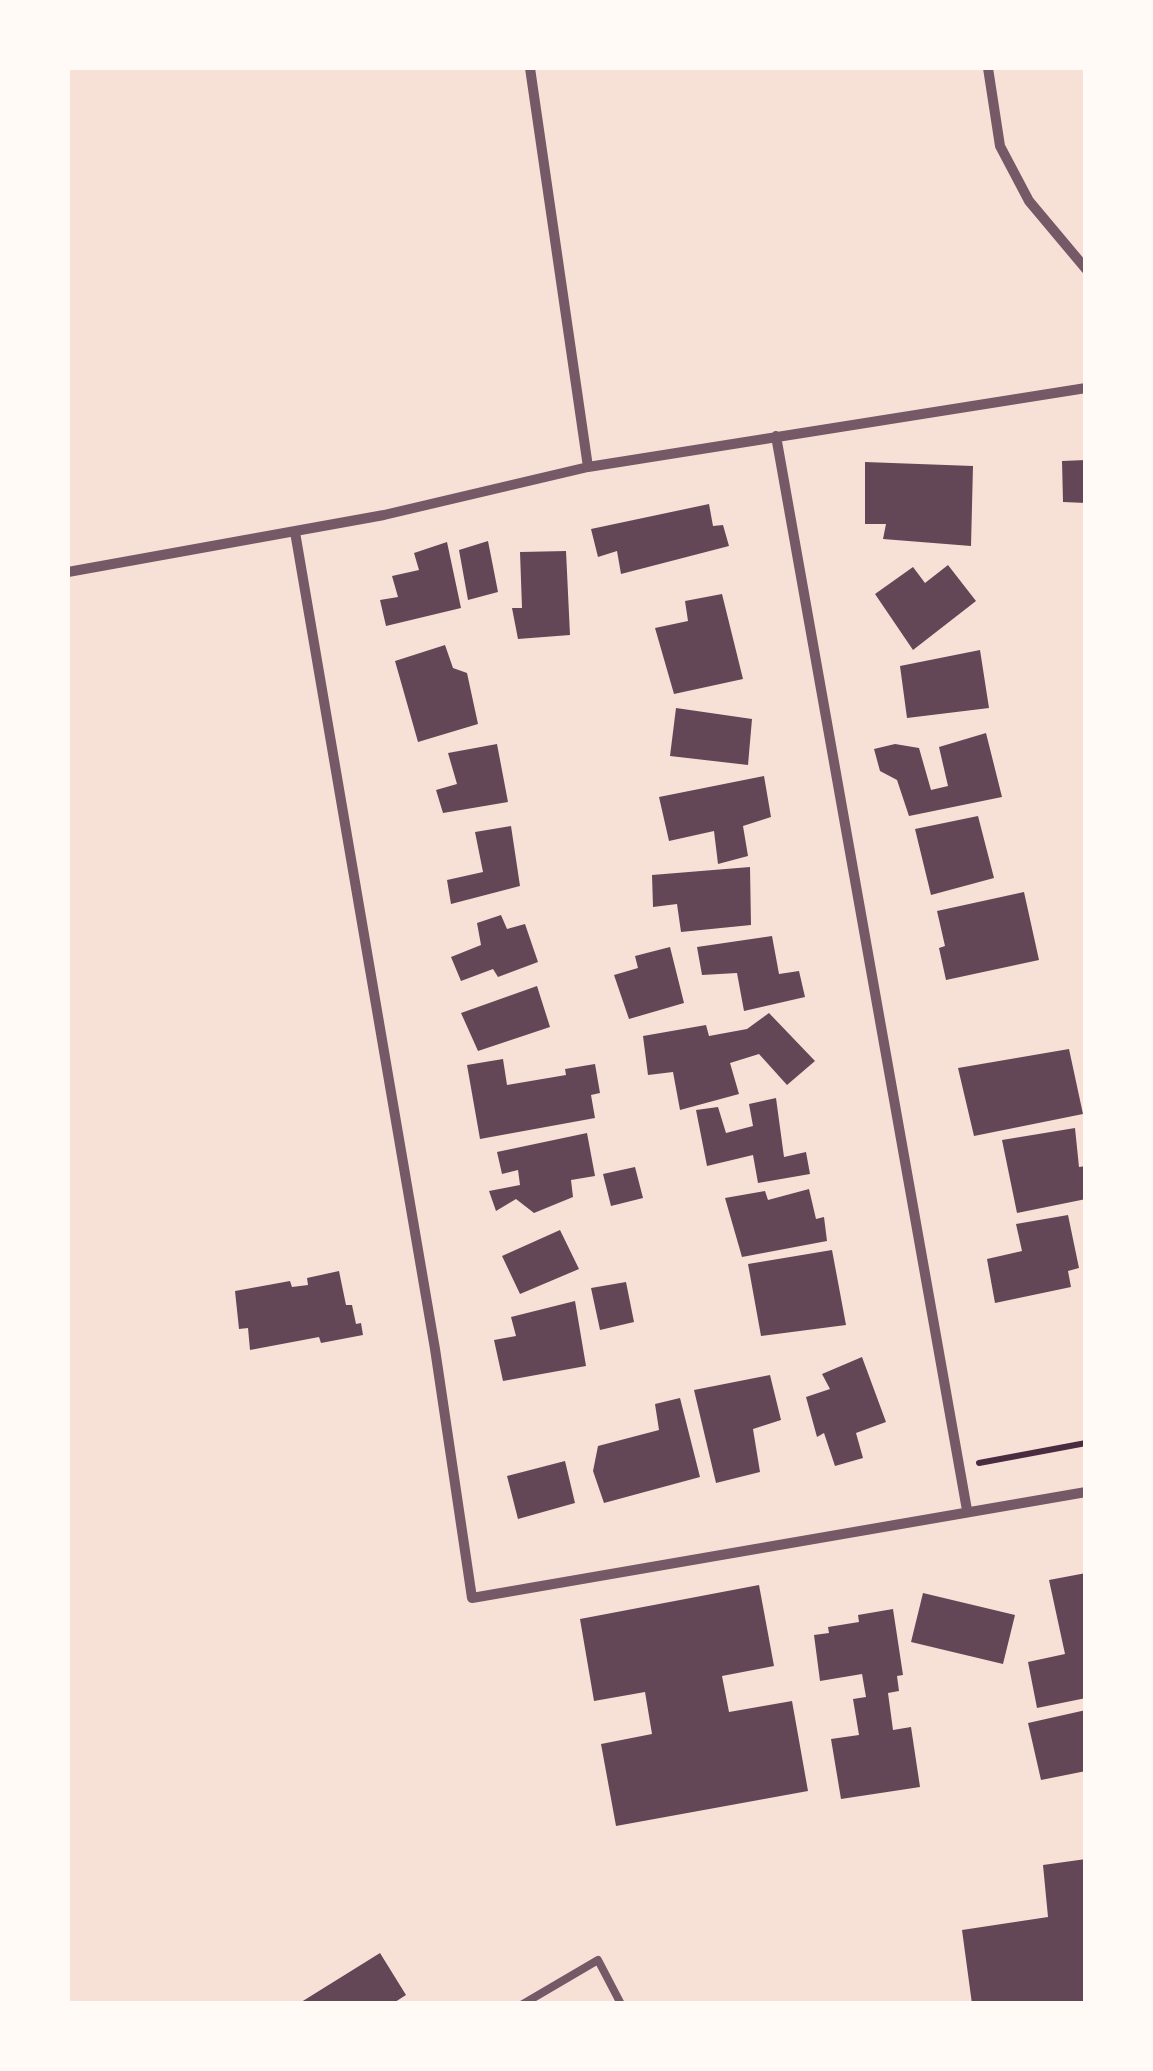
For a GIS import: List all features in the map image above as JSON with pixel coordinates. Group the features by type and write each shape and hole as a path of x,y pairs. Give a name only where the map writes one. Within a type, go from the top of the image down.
{"street":[{"path":"530,68 588,467"},
{"path":"988,68 1000,146 1029,201 1086,269"},
{"path":"68,572 294,532 588,467 1086,388"},
{"path":"776,436 967,1510"},
{"path":"294,532 435,1349 472,1598 1086,1492"}],"lane":[{"path":"523,2004 598,1960 621,2004"}],"path":[{"path":"959,1467 1086,1443"}],"building":[{"path":"1086,460 1086,503 1063,502 1062,461"},
{"path":"865,462 973,466 971,546 883,539 886,524 865,524"},
{"path":"709,504 713,526 723,525 729,546 621,574 617,551 598,557 591,529"},
{"path":"488,541 498,592 468,600 459,550"},
{"path":"447,542 461,608 386,626 380,600 398,597 392,576 419,570 414,553"},
{"path":"566,551 570,635 518,639 512,608 522,608 520,552"},
{"path":"948,565 976,601 913,650 875,594 913,567 925,583"},
{"path":"722,594 743,679 674,694 655,628 688,621 685,601"},
{"path":"445,645 453,668 467,673 478,724 418,742 395,661"},
{"path":"980,650 989,708 907,718 900,666"},
{"path":"676,708 752,719 748,765 670,756"},
{"path":"986,733 1002,797 909,816 897,780 880,771 874,749 895,744 919,748 931,790 948,786 939,747"},
{"path":"497,744 508,802 443,813 436,790 457,784 448,753"},
{"path":"764,776 771,817 743,826 748,856 718,864 714,831 669,841 659,797"},
{"path":"978,816 994,878 931,895 915,829"},
{"path":"511,826 520,886 451,904 447,880 483,872 475,832"},
{"path":"750,867 751,925 681,932 677,904 653,907 652,875"},
{"path":"1024,892 1039,960 946,980 939,948 945,946 937,911"},
{"path":"501,915 507,929 525,924 538,962 498,977 493,969 461,981 451,957 481,945 477,923"},
{"path":"772,936 779,974 799,971 805,997 744,1011 737,973 702,975 697,947"},
{"path":"670,947 684,1003 629,1019 614,975 638,968 635,956"},
{"path":"537,986 550,1027 478,1051 461,1013"},
{"path":"769,1013 815,1061 787,1085 759,1054 730,1063 739,1094 680,1110 673,1072 648,1075 643,1036 706,1025 709,1036 747,1029"},
{"path":"1069,1049 1083,1114 974,1136 958,1068"},
{"path":"503,1059 507,1085 566,1075 565,1069 595,1064 600,1093 591,1095 595,1118 480,1139 467,1065"},
{"path":"776,1098 784,1157 806,1152 810,1174 758,1183 753,1155 707,1166 696,1110 718,1107 726,1133 753,1126 749,1104"},
{"path":"1075,1128 1079,1167 1086,1166 1086,1199 1017,1213 1002,1140"},
{"path":"587,1133 595,1176 571,1180 573,1197 534,1213 516,1199 496,1211 489,1191 520,1185 518,1170 502,1174 497,1152"},
{"path":"635,1167 643,1198 611,1206 603,1174"},
{"path":"809,1189 816,1219 824,1217 827,1241 742,1257 725,1198 765,1191 768,1200"},
{"path":"1068,1215 1079,1268 1068,1271 1071,1287 995,1303 987,1259 1022,1251 1016,1224"},
{"path":"560,1230 579,1269 520,1294 502,1256"},
{"path":"832,1250 846,1325 761,1336 748,1264"},
{"path":"339,1271 346,1305 352,1305 363,1335 321,1343 319,1337 250,1350 248,1328 239,1329 235,1291 290,1281 292,1287 308,1285 307,1278"},
{"path":"626,1282 634,1322 600,1330 591,1288"},
{"path":"575,1301 586,1366 503,1381 494,1340 516,1336 511,1317"},
{"path":"862,1357 886,1422 856,1433 863,1458 835,1466 824,1433 817,1437 806,1397 830,1389 822,1374"},
{"path":"770,1375 781,1420 753,1429 760,1472 716,1483 694,1390"},
{"path":"680,1398 700,1477 604,1503 593,1471 598,1446 659,1430 655,1404"},
{"path":"565,1461 575,1503 518,1519 507,1476"},
{"path":"1086,1573 1086,1698 1037,1708 1028,1662 1065,1654 1049,1580"},
{"path":"759,1585 774,1666 722,1676 729,1712 792,1701 808,1791 616,1826 601,1744 652,1734 645,1692 594,1701 580,1619"},
{"path":"923,1593 1015,1615 1003,1664 911,1642"},
{"path":"893,1609 903,1675 897,1676 899,1691 888,1693 893,1730 911,1727 920,1787 841,1799 831,1739 859,1735 853,1699 866,1697 862,1674 820,1681 814,1635 829,1633 828,1627 859,1622 858,1615"},
{"path":"1086,1710 1086,1771 1041,1780 1028,1723"},
{"path":"1086,1859 1086,2004 972,2004 962,1930 1048,1917 1043,1865"},
{"path":"380,1953 406,1995 392,2004 298,2004"}]}
